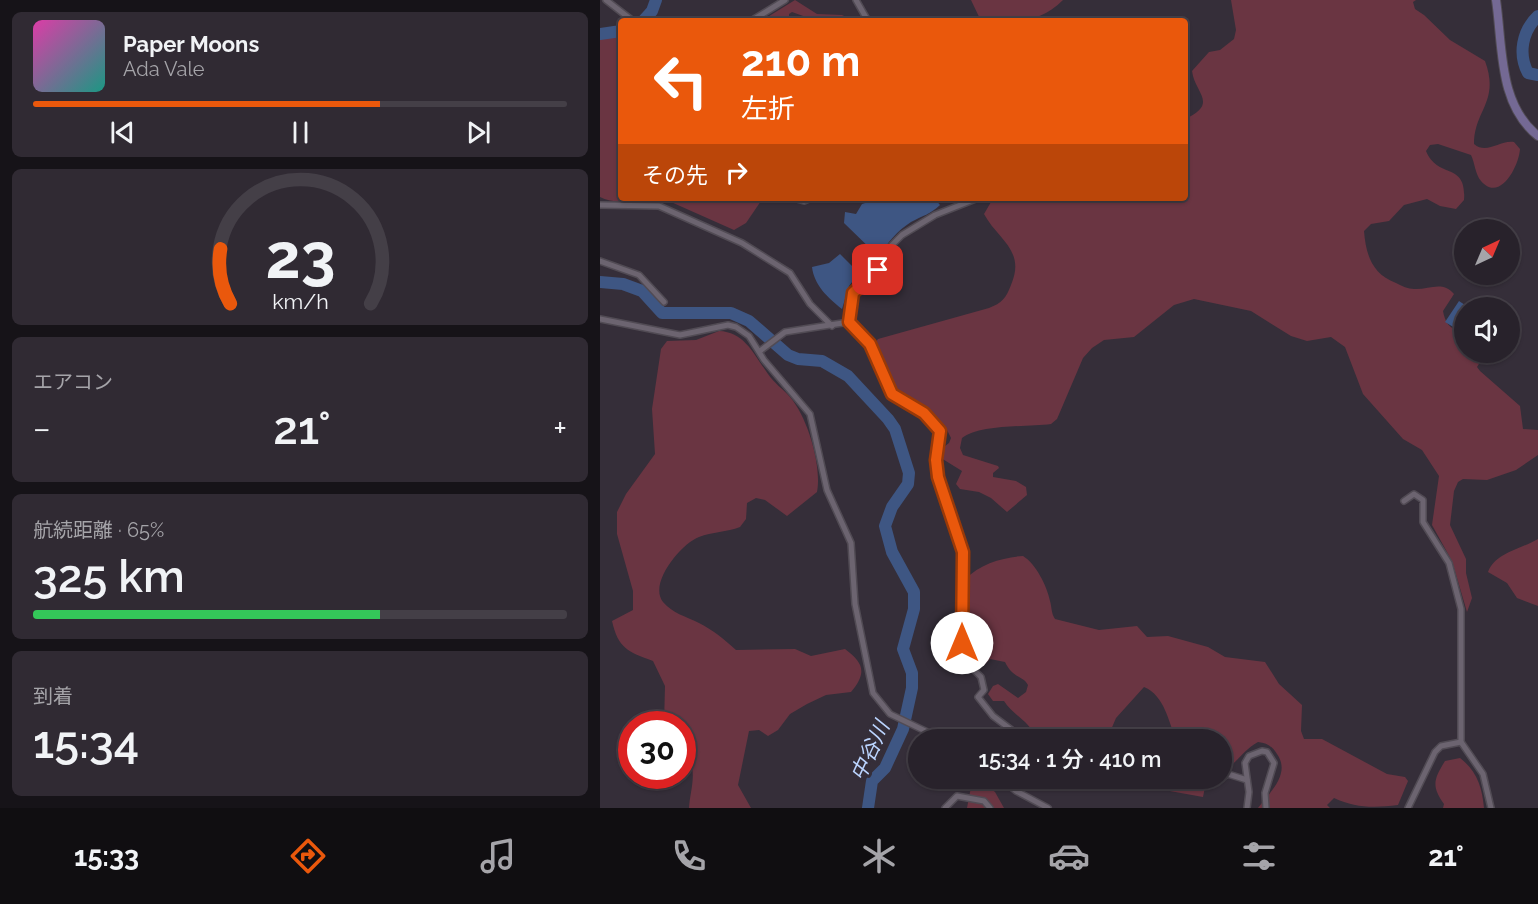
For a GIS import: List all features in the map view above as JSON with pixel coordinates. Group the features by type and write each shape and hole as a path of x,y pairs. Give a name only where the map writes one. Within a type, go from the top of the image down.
{"main road":[{"path":"1496,0 1508,91 1522,120 1538,136"}],"street":[{"path":"606,0 629,18"},
{"path":"756,18 785,0"},
{"path":"856,0 866,18"},
{"path":"849,322 853,293 878,270 896,240 935,215 970,201"},
{"path":"600,205 659,207 742,243 790,273 810,304 832,326"},
{"path":"600,261 639,275 664,302"},
{"path":"600,319 680,335 728,325 743,331 760,351 764,360 810,414 827,490 851,543 855,604 873,693 890,714 921,729"},
{"path":"760,351 776,338 793,329 832,326 849,322"},
{"path":"849,322 870,344 892,394 924,413 940,431 936,460 938,477 963,552 962,643 967,663 977,672 984,684 984,690 978,697 993,716 1010,729"},
{"path":"1404,501 1414,495 1423,500 1423,522 1449,563 1459,599 1463,652 1461,742 1483,774 1491,808"},
{"path":"1408,808 1435,752 1441,746 1461,742"},
{"path":"1247,808 1249,792 1244,770 1249,756 1255,752 1267,752 1274,763 1265,794 1266,808"},
{"path":"1232,775 1247,780"},
{"path":"1014,789 1047,808"},
{"path":"945,808 957,796 984,801 990,808"}],"shaded area":[{"path":"795,0 817,14 842,15 848,18 809,18 792,12 789,18 766,18"},
{"path":"971,0 1063,0 1054,8 1035,18 980,18"},
{"path":"1231,0 1416,0 1413,2 1415,9 1450,40 1485,61 1490,86 1475,132 1474,144 1488,148 1514,142 1520,149 1519,156 1507,180 1495,188 1488,187 1477,175 1471,155 1438,144 1430,145 1426,151 1431,160 1461,180 1464,200 1456,209 1440,206 1427,199 1404,205 1389,221 1371,224 1364,231 1366,248 1372,263 1388,279 1412,289 1445,287 1454,294 1443,311 1449,326 1454,329 1454,363 1480,363 1477,367 1480,371 1520,406 1523,429 1538,430 1538,455 1516,470 1487,480 1463,479 1458,482 1454,491 1450,525 1466,559 1466,573 1472,598 1467,612 1452,561 1432,525 1439,476 1422,450 1403,439 1363,394 1345,347 1331,337 1307,341 1291,336 1251,311 1194,299 1174,305 1134,337 1104,340 1083,358 1057,419 1051,424 992,428 980,430 962,438 960,448 963,455 998,466 993,477 1016,481 1026,487 1027,495 1007,512 991,498 979,492 960,489 956,484 962,471 941,458 940,450 949,443 951,438 947,430 926,411 895,392 875,348 878,339 989,308 1005,297 1015,273 1015,263 1008,246 984,214 991,202 1188,201 1188,117 1201,108 1203,103 1192,71 1209,52 1220,50 1234,39 1236,30"},
{"path":"618,30 618,201 600,197 600,32"},
{"path":"669,201 761,201 746,223 734,230"},
{"path":"719,331 736,335 753,352 770,377 790,397 803,417 812,443 817,469 817,492 787,516 765,500 756,498 747,503 746,519 740,527 709,534 692,541 676,555 663,575 660,594 663,602 671,609 723,638 736,650 795,649 811,656 845,649 856,659 861,669 859,679 851,692 826,695 807,704 790,714 778,730 768,736 759,730 749,731 738,785 751,808 689,808 692,789 696,789 696,711 664,711 665,686 653,661 625,648 617,637 612,621 633,610 633,591 617,534 617,512 626,494 655,454 652,409 661,349 667,341 696,340"},
{"path":"1538,539 1538,606 1517,598 1507,583 1488,572 1496,560 1502,556"},
{"path":"1023,556 1032,564 1044,582 1055,619 1099,630 1137,626 1147,637 1168,636 1208,647 1225,657 1265,662 1279,684 1302,705 1301,731 1304,739 1322,739 1387,774 1405,777 1408,781 1398,805 1365,806 1349,804 1334,798 1327,805 1330,808 1258,808 1273,789 1282,769 1281,761 1273,749 1267,744 1258,742 1232,764 1232,729 1172,729 1157,696 1144,687 1116,718 1111,729 1031,729 1004,701 993,701 988,694 993,686 998,684 1018,698 1026,692 1028,685 1026,682 1011,671 1005,662 990,659 983,666 976,665 967,643 966,579 978,569 992,562"},
{"path":"1460,758 1471,768 1478,780 1484,808 1443,808 1444,804 1437,792 1436,778 1445,761"},
{"path":"971,789 991,789 1004,808 967,808"},
{"path":"1159,789 1205,789 1203,797"}],"water":[{"path":"872,201 937,201 940,205 901,229 879,257 844,223 845,212 856,214 862,204"},
{"path":"840,254 859,273 849,286 842,309 827,296 819,285 812,267 829,263"},
{"path":"1454,308 1454,327 1445,322"}],"waterway":[{"path":"646,18 652,11 656,0"},
{"path":"1538,16 1528,29 1523,43 1523,58 1528,73 1538,75"},
{"path":"600,34 618,31"},
{"name":"中谷川","path":"600,282 623,284 642,291 662,313 731,313 749,321 788,355 798,359 822,361 848,376 895,429 909,473 908,484 892,507 885,526 892,552 914,592 914,609 903,649 912,673 912,688 903,729 885,768 872,781 868,808"}],"route":[{"path":"878,270 853,293 850,301 849,322 870,344 892,394 924,413 940,431 936,460 938,477 963,552 962,643"}]}
